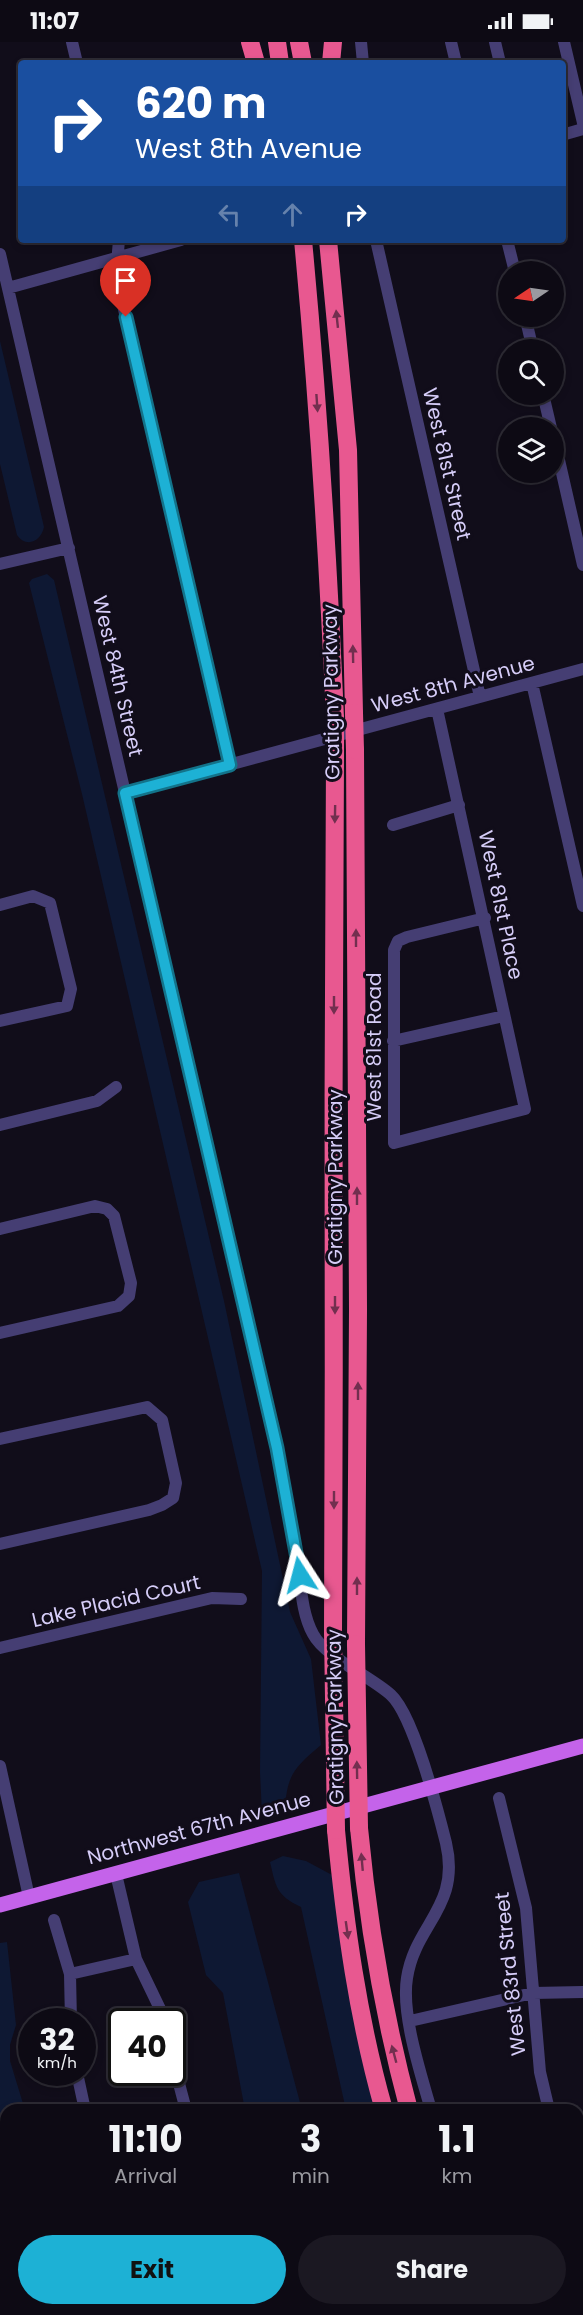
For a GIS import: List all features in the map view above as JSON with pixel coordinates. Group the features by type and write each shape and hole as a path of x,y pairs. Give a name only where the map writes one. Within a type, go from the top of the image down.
{"highway":[{"path":"250,42 255,60"},
{"path":"277,42 280,60"},
{"path":"299,42 302,60"},
{"path":"331,60 333,42"},
{"path":"293,243 301,306 315,359"},
{"name":"Gratigny Parkway","path":"303,243 315,359 335,718 333,1632 336,1830 354,1975 364,2031 382,2104"},
{"name":"Gratigny Parkway","path":"328,243 348,450 355,750 358,1297 356,1644 359,1828 365,1894 378,1980 391,2045 407,2104"},
{"path":"333,276 336,243"}],"main road":[{"name":"Northwest 67th Avenue","path":"0,1905 583,1746"}],"street":[{"path":"72,42 76,60"},
{"path":"361,42 363,60"},
{"path":"451,42 455,60"},
{"path":"495,42 499,60"},
{"path":"564,42 583,123"},
{"path":"566,134 583,129"},
{"path":"118,243 116,275 230,765"},
{"path":"8,288 170,243"},
{"name":"West 81st Street","path":"377,243 480,697"},
{"path":"508,243 512,261"},
{"name":"West 84th Street","path":"0,254 277,1448 291,1518 305,1614 312,1634 321,1646 393,1697 406,1715 430,1786 450,1865 448,1886 412,1960 405,1995 418,2062 430,2104"},
{"path":"564,482 583,565"},
{"path":"0,564 69,549"},
{"name":"West 8th Avenue","path":"125,793 583,669"},
{"path":"532,683 583,906"},
{"name":"West 81st Place","path":"394,1143 525,1109 438,708"},
{"path":"393,825 459,805"},
{"path":"0,905 33,896 50,903 71,990 67,1006 0,1021"},
{"name":"West 81st Road","path":"394,1143 394,950 398,941 407,936 485,918"},
{"path":"393,1041 504,1017"},
{"path":"0,1125 97,1101 116,1087"},
{"path":"0,1229 95,1206 107,1209 114,1216 131,1283 129,1296 118,1306 0,1333"},
{"path":"0,1439 147,1407 162,1419 177,1483 173,1498 149,1510 0,1544"},
{"name":"Lake Placid Court","path":"0,1648 212,1598 241,1599"},
{"path":"0,1766 29,1897"},
{"name":"West 83rd Street","path":"499,1798 526,1908 540,2072 548,2104"},
{"path":"116,1874 136,1959 160,2008"},
{"path":"54,1920 70,1974 71,2008"},
{"path":"70,1974 136,1959"},
{"path":"410,2020 533,1993 583,1992"},
{"path":"80,2086 84,2104"},
{"path":"180,2086 184,2104"}],"water":[{"path":"0,341 44,527 37,540 29,542 17,535 0,464"},
{"path":"47,574 54,580 224,1301 290,1612 311,1659 321,1745 305,1759 290,1779 285,1809 262,1814 260,1772 262,1571 82,794 29,583 32,579"},
{"path":"283,1856 306,1861 332,1875 375,2104 345,2104 301,1907 286,1898 278,1889 270,1862"},
{"path":"239,1873 300,2104 244,2104 223,1993 206,1975 188,1902 199,1882"},
{"path":"7,1942 16,2025 10,2045 10,2061 23,2104 0,2104 0,1943"}],"route":[{"path":"126,317 230,765 125,793 277,1448 300,1575"}]}
